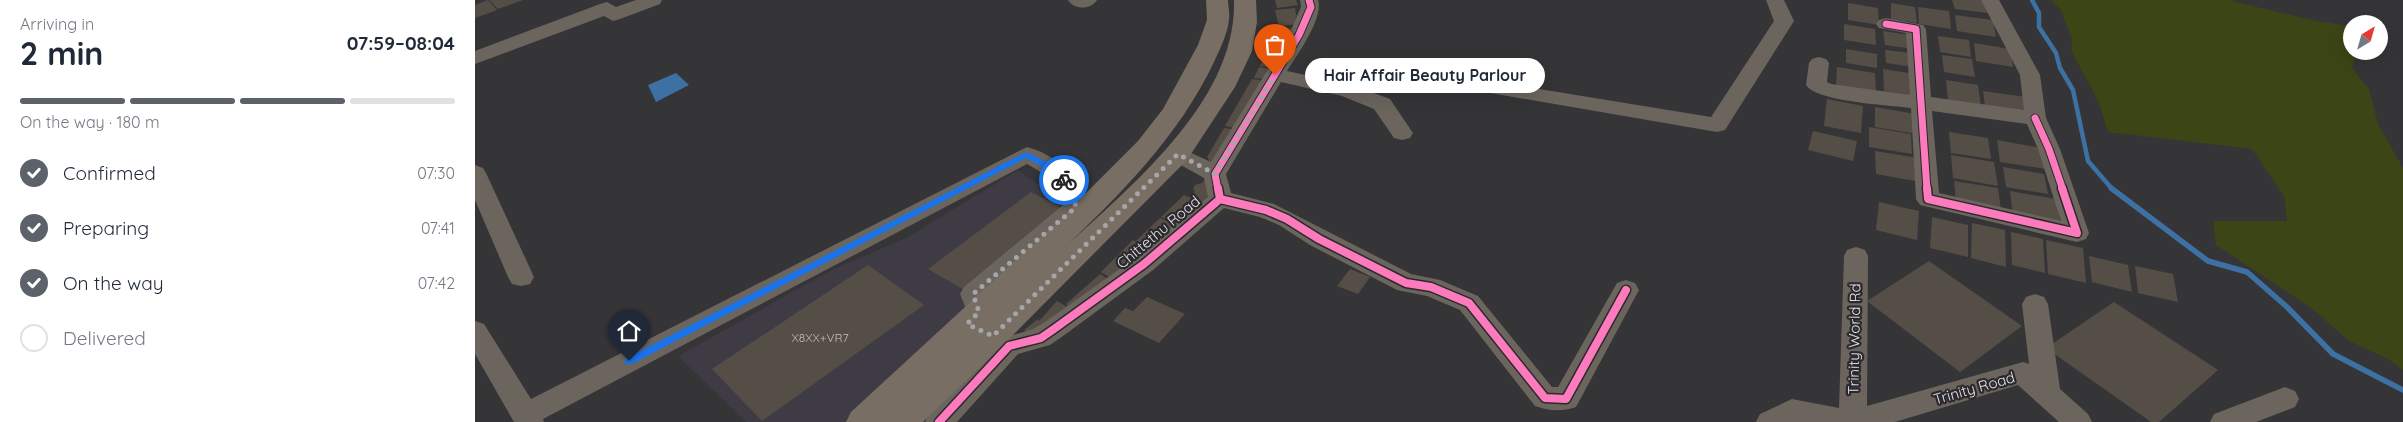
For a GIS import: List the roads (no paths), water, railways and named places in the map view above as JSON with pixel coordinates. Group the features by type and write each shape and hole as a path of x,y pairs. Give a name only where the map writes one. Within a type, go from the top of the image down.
{"main road":[{"path":"863,422 987,330 1062,234 1147,147 1178,105 1210,45 1218,20 1217,0"},
{"path":"901,422 987,330 1178,154 1223,87 1240,51 1246,22 1245,0"}],"street":[{"path":"475,58 607,8 613,15 653,0"},
{"path":"1077,0 1082,2 1088,0"},
{"path":"1490,87 1717,125 1784,21 1775,0"},
{"path":"1886,24 1915,29 1928,199 2077,233 2049,149 2035,118 2033,88 2029,75 1989,0"},
{"name":"Chittethu Road","path":"987,330 1041,338 1144,264 1217,187 1315,2"},
{"path":"1819,63 1816,85 1826,90 2035,118"},
{"path":"1275,75 1348,91 1382,104 1402,133"},
{"path":"476,336 484,366 527,419 1027,154 1057,171 1071,190 1076,207 973,294 987,330 939,422"},
{"path":"1178,154 1217,187 1287,219 1319,239 1406,283 1431,287 1469,303 1545,398 1566,399 1626,290"},
{"path":"475,173 521,277"},
{"name":"Trinity World Rd","path":"1852,422 1856,256"},
{"path":"2035,304 2047,394"},
{"name":"Trinity Road","path":"1781,416 1852,422 2023,373 2077,422"},
{"path":"2224,422 2285,400"}],"water":[{"path":"676,73 689,85 656,102 648,85"}],"waterway":[{"path":"2032,0 2039,13 2039,27 2056,53 2060,68 2073,90 2088,161 2112,189"},
{"path":"2112,189 2208,261 2247,272 2287,307 2333,354 2403,390"}],"place":[{"name":"Hair Affair Beauty Parlour","path":"1275,75"}]}
